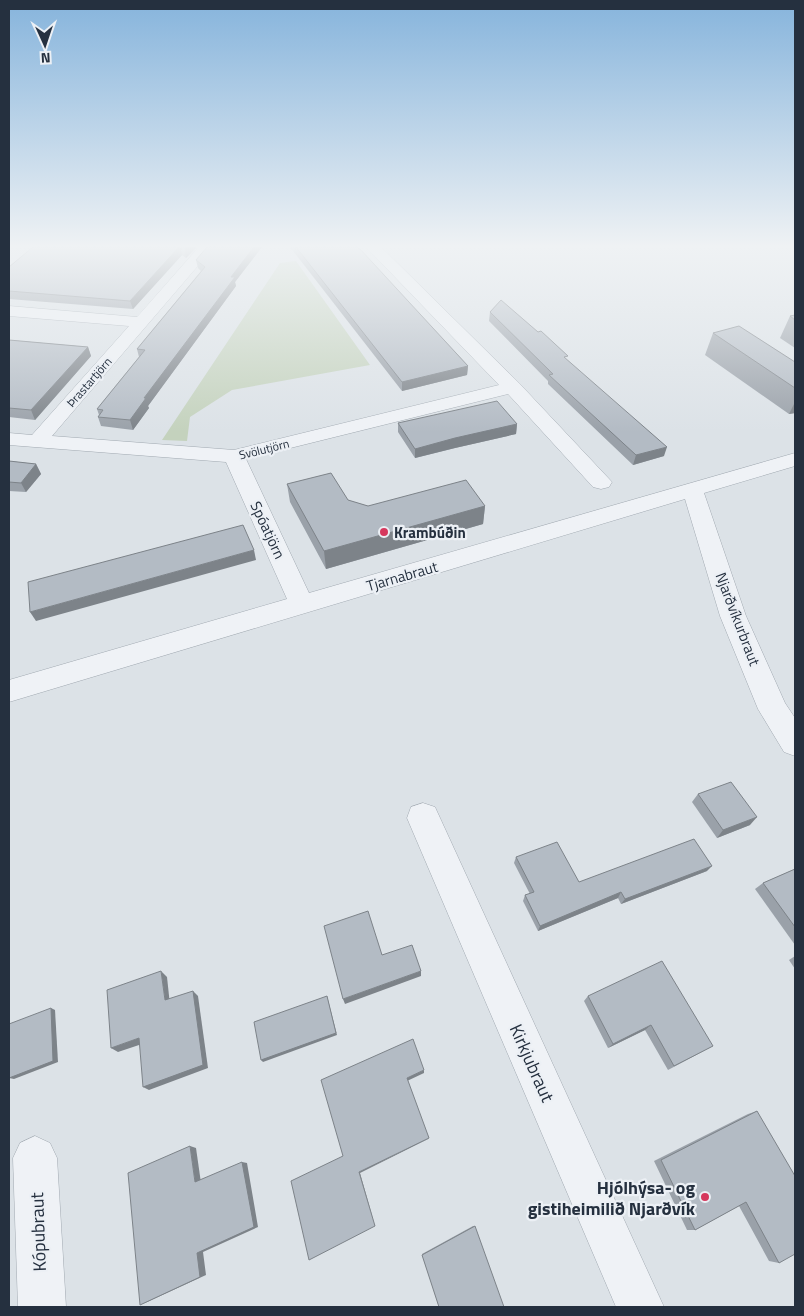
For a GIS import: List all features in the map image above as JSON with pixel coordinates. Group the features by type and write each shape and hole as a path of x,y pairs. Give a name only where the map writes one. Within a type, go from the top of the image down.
{"street":[{"name":"Þrastartjörn","path":"36,442 154,308"},
{"path":"435,308 512,387 601,482"},
{"path":"9,311 142,322"},
{"name":"Svölutjörn","path":"9,439 234,456 512,387"},
{"name":"Spóatjörn","path":"234,456 302,605"},
{"name":"Tjarnabraut","path":"9,691 795,459"},
{"name":"Njarðvíkurbraut","path":"691,490 696,497 733,616 773,709 795,743"},
{"name":"Kirkjubraut","path":"423,818 640,1307"},
{"name":"Kópubraut","path":"35,1158 42,1307"}],"green space":[{"path":"250,308 330,308 370,365 232,390 190,417 187,441 162,440"}],"building":[{"path":"171,308 211,308 144,398 146,398 130,420 98,417 103,410 97,409 145,350 137,349"},
{"path":"344,308 415,308 468,366 402,382"},
{"path":"493,308 511,308 538,332 541,331 568,356 564,357 667,447 636,455 549,375 553,374 490,312"},
{"path":"739,326 795,362 795,388 713,333"},
{"path":"9,340 88,347 31,410 9,408"},
{"path":"497,401 517,424 415,449 398,423"},
{"path":"9,461 36,464 21,483 9,482"},
{"path":"331,473 348,500 368,506 466,480 485,506 324,551 287,484"},
{"path":"243,525 254,550 30,612 28,582"},
{"path":"731,782 757,817 723,830 698,794"},
{"path":"694,839 712,866 625,899 621,892 540,926 525,895 534,892 516,857 557,842 579,882"},
{"path":"795,869 795,927 763,883"},
{"path":"368,911 382,955 412,945 421,971 343,999 324,926"},
{"path":"662,961 713,1046 674,1066 651,1025 613,1044 588,996"},
{"path":"161,971 165,1000 193,991 203,1065 143,1087 139,1038 111,1048 107,990"},
{"path":"327,996 336,1033 261,1060 254,1022"},
{"path":"51,1008 53,1061 9,1078 9,1024"},
{"path":"413,1039 424,1070 407,1078 429,1138 359,1172 375,1226 309,1260 291,1181 343,1156 321,1080"},
{"path":"757,1111 795,1176 795,1254 779,1263 746,1202 695,1230 661,1160"},
{"path":"190,1146 195,1182 242,1162 254,1227 197,1253 200,1277 140,1305 128,1173"},
{"path":"475,1226 504,1307 439,1307 422,1255"}],"place":[{"name":"Krambúðin","path":"384,532"},
{"name":"Hjólhýsa- og gistiheimilið Njarðvík","path":"705,1197"}]}
